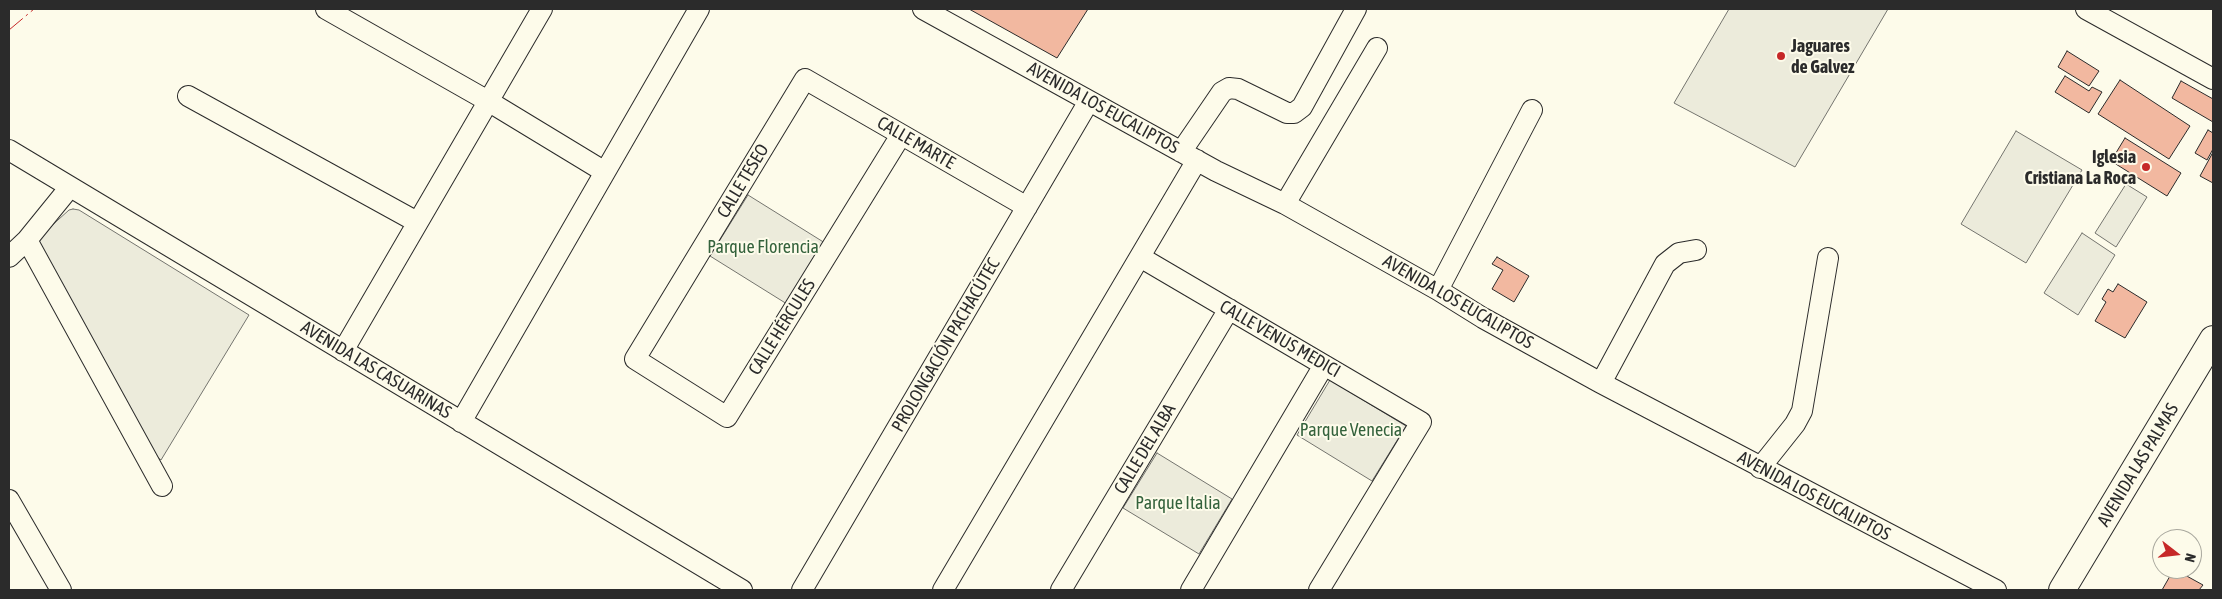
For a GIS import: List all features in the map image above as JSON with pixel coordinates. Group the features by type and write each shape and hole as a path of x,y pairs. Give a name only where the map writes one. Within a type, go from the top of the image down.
{"main road":[{"name":"AVENIDA LAS PALMAS","path":"2062,590 2213,339"}],"street":[{"path":"326,9 488,101 605,172"},
{"path":"343,350 542,9"},
{"path":"461,422 699,9"},
{"name":"AVENIDA LOS EUCALIPTOS","path":"923,9 1189,156 1284,204 1601,383 1996,590"},
{"path":"943,590 1140,257 1222,92 1229,88 1238,89 1287,113 1294,113 1302,107 1356,9"},
{"path":"2086,9 2213,79"},
{"path":"1284,204 1377,48"},
{"name":"CALLE MARTE","path":"805,79 1027,207"},
{"name":"CALLE TESEO","path":"727,417 635,359 805,79"},
{"path":"188,96 417,222"},
{"name":"PROLONGACIÓN PACHACÚTEC","path":"802,590 1089,100"},
{"path":"1438,290 1532,110"},
{"name":"CALLE HÉRCULES","path":"727,417 901,135"},
{"name":"AVENIDA LAS CASUARINAS","path":"9,150 742,590"},
{"path":"9,257 27,240 70,187"},
{"path":"27,240 162,486"},
{"path":"1601,383 1665,264 1679,253 1696,250"},
{"name":"CALLE VENUS MEDICI","path":"1140,257 1421,422 1319,590"},
{"path":"1760,468 1796,424 1802,412 1828,258"},
{"name":"CALLE DEL ALBA","path":"1061,590 1228,309"},
{"path":"1191,590 1324,365"},
{"path":"9,500 61,590"}],"green space":[{"name":"Jaguares de Galvez","path":"1729,9 1888,9 1795,167 1674,103"},
{"path":"2016,131 2082,170 2026,263 1961,224"},
{"path":"2126,184 2147,197 2116,247 2095,233"},
{"name":"Parque Florencia","path":"748,195 825,243 787,304 710,256"},
{"path":"69,210 79,210 249,315 161,460 156,456 38,248 38,238"},
{"path":"2082,233 2115,255 2078,315 2044,293"},
{"name":"Parque Venecia","path":"1330,380 1406,426 1372,481 1297,435"},
{"name":"Parque Italia","path":"1157,453 1232,499 1199,554 1123,508"}],"building":[{"path":"969,9 1088,9 1057,58"},
{"path":"2067,51 2099,71 2089,86 2058,67"},
{"path":"2065,76 2089,91 2092,87 2102,92 2089,113 2055,92"},
{"path":"2120,80 2190,126 2169,159 2098,114"},
{"path":"2181,81 2213,99 2213,122 2172,98"},
{"path":"2208,130 2213,133 2213,149 2207,160 2195,153"},
{"name":"Iglesia Cristiana La Roca","path":"2125,138 2181,173 2167,196 2111,161"},
{"path":"2213,154 2213,183 2200,176"},
{"path":"1497,257 1529,276 1514,302 1492,289 1503,270 1492,264"},
{"path":"2118,284 2147,302 2125,338 2095,321 2106,302 2102,299 2108,289 2113,292"},
{"path":"2168,579 2192,579 2203,585 2199,590 2162,590"}],"power":[{"path":"9,30 34,9"}],"place":[{"name":"Jaguares de Galvez","path":"1781,56"},
{"name":"Iglesia Cristiana La Roca","path":"2146,167"}]}
